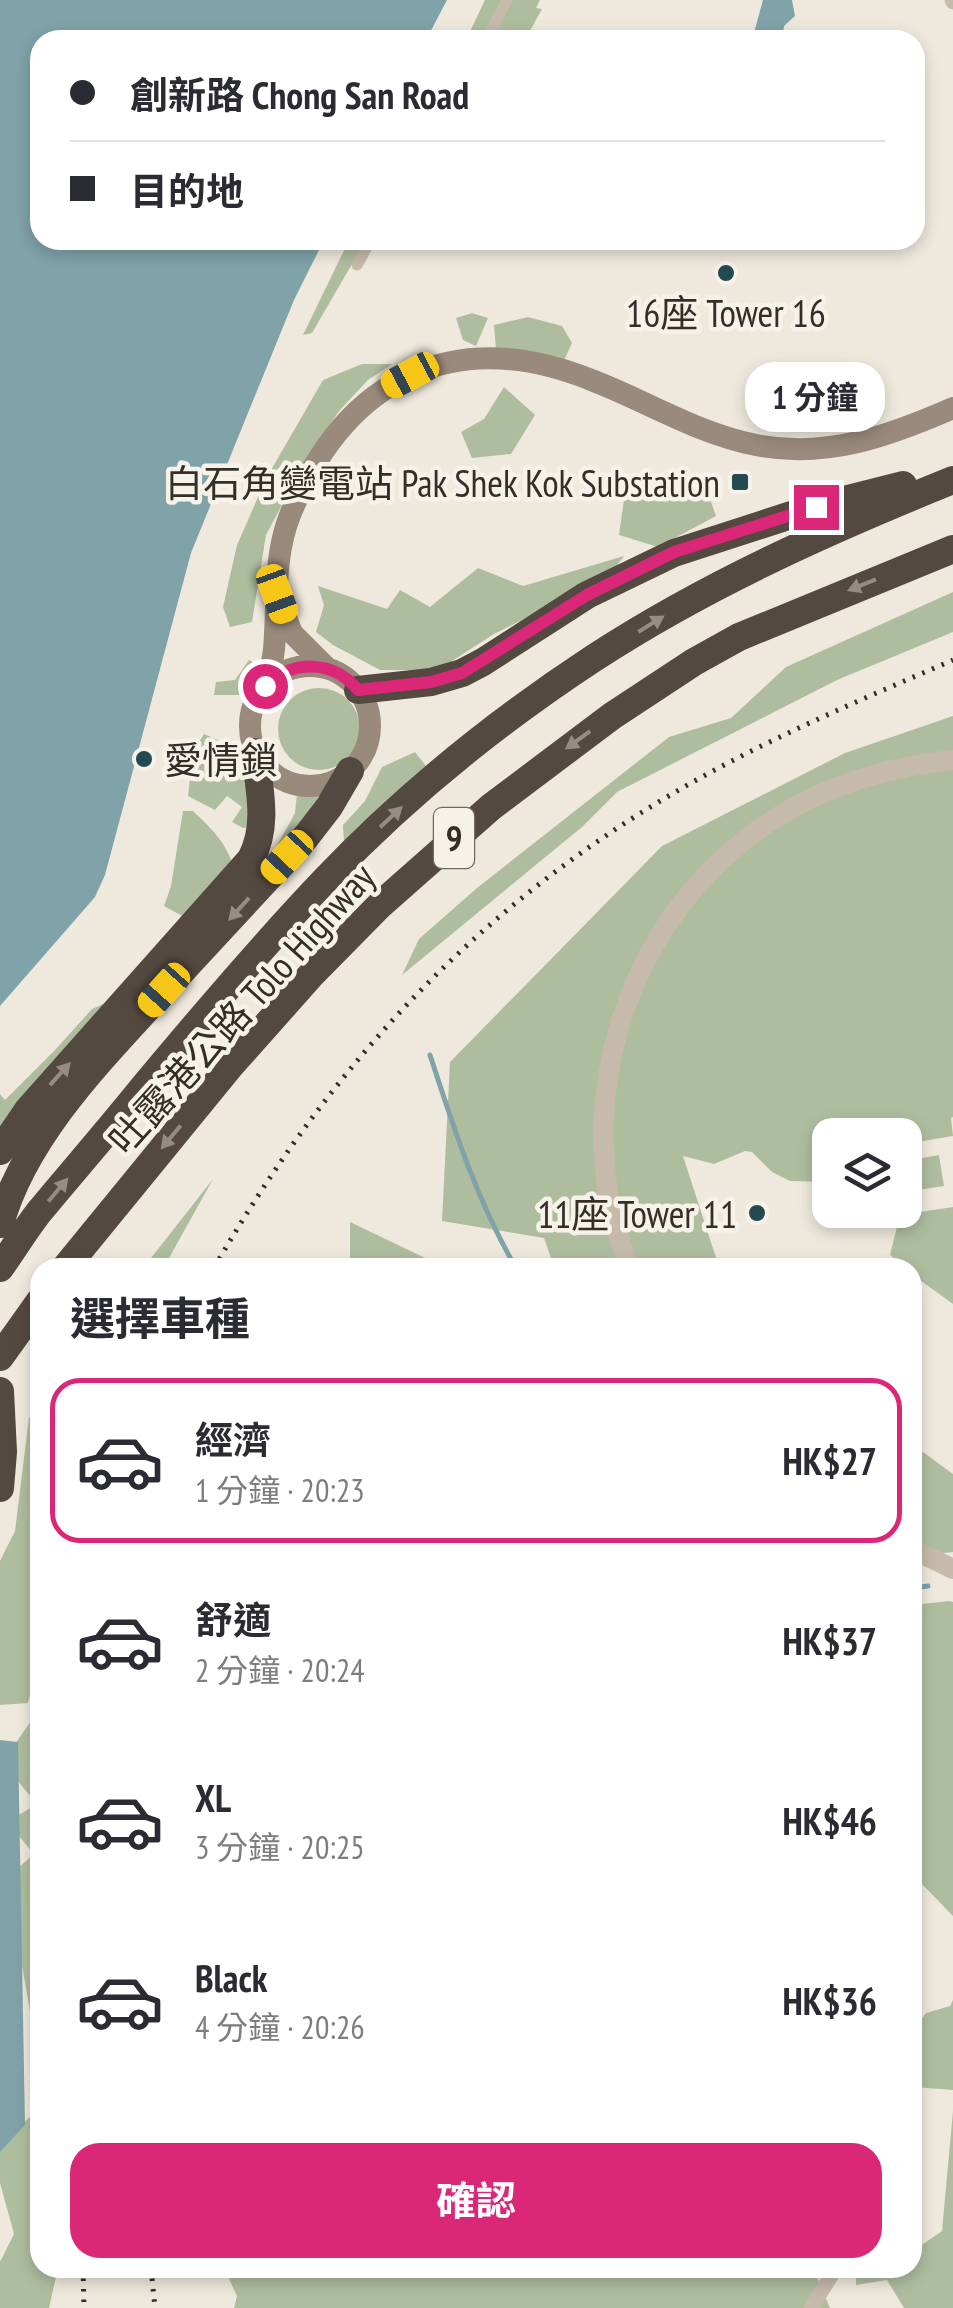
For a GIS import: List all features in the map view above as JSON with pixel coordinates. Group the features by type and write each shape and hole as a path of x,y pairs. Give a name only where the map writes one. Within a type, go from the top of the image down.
{"highway":[{"path":"358,690 431,682 470,670 587,595 688,547 880,490 953,477"},
{"name":"吐露港公路 Tolo Highway","path":"0,1268 36,1216 261,950 398,810 475,746 556,684 662,616 806,542 953,477"},
{"name":"吐露港公路 Tolo Highway","path":"73,1258 231,1065 311,975 380,905 492,806 612,716 694,662 739,637 953,549"},
{"path":"0,1151 28,1110 252,859 262,829 255,752"},
{"path":"0,1224 20,1171 54,1118 121,1037 318,822 350,771"},
{"path":"0,1356 30,1315"},
{"path":"0,1391 4,1438 0,1488"}],"main road":[{"path":"265,686 274,651 278,557 288,520 306,482 350,418 391,384 410,375 447,362 492,357 520,359 596,382 732,439 781,449 850,446 909,428 953,408"},
{"path":"277,594 292,633 326,668"},
{"path":"304,666 326,668 358,690 368,713 370,732 365,750 338,780 321,786 290,784 275,776 255,752 249,724 257,697 282,672 304,666"}],"street":[{"path":"491,30 507,0"},
{"path":"357,265 365,250"},
{"path":"626,1258 607,1188 604,1103 610,1054 622,1011 657,937 724,857 779,816 845,784 880,773 953,760"},
{"path":"922,1553 953,1569"},
{"path":"811,2308 830,2278"}],"green space":[{"path":"485,0 540,0 536,8 542,9 530,30 471,30"},
{"path":"344,250 360,250 312,333 303,335"},
{"path":"472,313 488,318 476,346 463,340 456,318"},
{"path":"528,317 562,326 572,343 557,376 496,349 494,325"},
{"path":"362,364 392,364 368,380 340,410 308,456 266,535 252,622 230,627 223,607 237,545 267,477 323,380"},
{"path":"504,387 535,415 511,454 472,458 461,432 484,419"},
{"path":"695,483 710,499 716,516 658,547 619,535 625,493 656,500 669,484 683,494"},
{"path":"624,556 609,576 494,634 438,670 380,670 316,632 324,605 318,586 387,609 400,590 430,607 478,568 523,586"},
{"path":"953,592 953,632 837,680 617,792 582,827 402,975 419,939 477,888 669,737 731,718 786,667"},
{"path":"249,660 259,666 254,689 240,695 214,695 216,682 235,680"},
{"path":"319,688 335,691 348,700 357,713 357,745 348,758 335,767 319,770 303,767 290,758 281,745 278,729 281,713 290,700 303,691"},
{"path":"953,716 953,1136 922,1141 922,1118 812,1118 812,1182 790,1181 772,1172 752,1152 745,1151 714,1164 683,1156 716,1258 551,1258 544,1238 442,1221 450,1062 662,846 845,753"},
{"path":"204,734 225,743 249,768 252,827 243,828 232,822 242,807 227,796 215,810 188,796 193,752"},
{"path":"415,752 426,766 415,780 344,842 343,825 365,801 382,767"},
{"path":"297,793 317,794 319,807 278,852 276,848 295,813"},
{"path":"183,811 193,811 211,829 233,865 184,917 164,906"},
{"path":"121,996 0,1132 0,1094 5,1100 92,1009"},
{"path":"939,1155 944,1186 922,1189 922,1158"},
{"path":"213,1179 169,1258 151,1258"},
{"path":"953,1207 953,1304 922,1282 922,1258 890,1255 897,1228 922,1228 922,1212"},
{"path":"350,1222 425,1258 350,1258"},
{"path":"29,1418 30,1694 28,1703 0,1705 0,1561 15,1531"},
{"path":"922,1451 953,1474 953,1552 922,1556"},
{"path":"953,1602 953,1916 922,1884 922,1604"},
{"path":"30,1722 30,1796 16,1779 6,1757"},
{"path":"30,1808 30,1849 7,1822"},
{"path":"30,1858 30,2011 18,1943 17,1869"},
{"path":"953,2000 953,2090 922,2088 922,2019 926,2013 950,2006"},
{"path":"953,2111 953,2308 904,2308 887,2280 856,2285 856,2278 922,2278 922,2245 942,2231"},
{"path":"30,2117 30,2278 56,2278 49,2308 0,2308 0,2262 14,2234 0,2183 0,2145"},
{"path":"229,2278 817,2278 830,2308 234,2308 237,2296"}],"water":[{"path":"0,0 447,0 431,30 30,30 30,250 319,250 294,300 191,553 105,875 95,897 0,1006"},
{"path":"763,0 792,0 795,16 783,30 755,30"},
{"path":"0,1740 18,1742 25,2125 0,2152"}],"waterway":[{"path":"430,1055 478,1191 510,1258"},
{"path":"922,1587 928,1586"}],"railway":[{"path":"220,1258 306,1126 357,1061 470,943 533,889 600,840 706,775 811,722 953,660"},
{"path":"83,2278 84,2308"},
{"path":"152,2278 155,2308"}],"place":[{"name":"16座 Tower 16","path":"726,273"},
{"name":"白石角變電站 Pak Shek Kok Substation","path":"740,482"},
{"name":"愛情鎖","path":"144,759"},
{"name":"11座 Tower 11","path":"757,1213"}],"route":[{"path":"265,686 282,672 304,666 340,674 358,690 448,678 470,670 587,595 674,552 816,507"}]}
